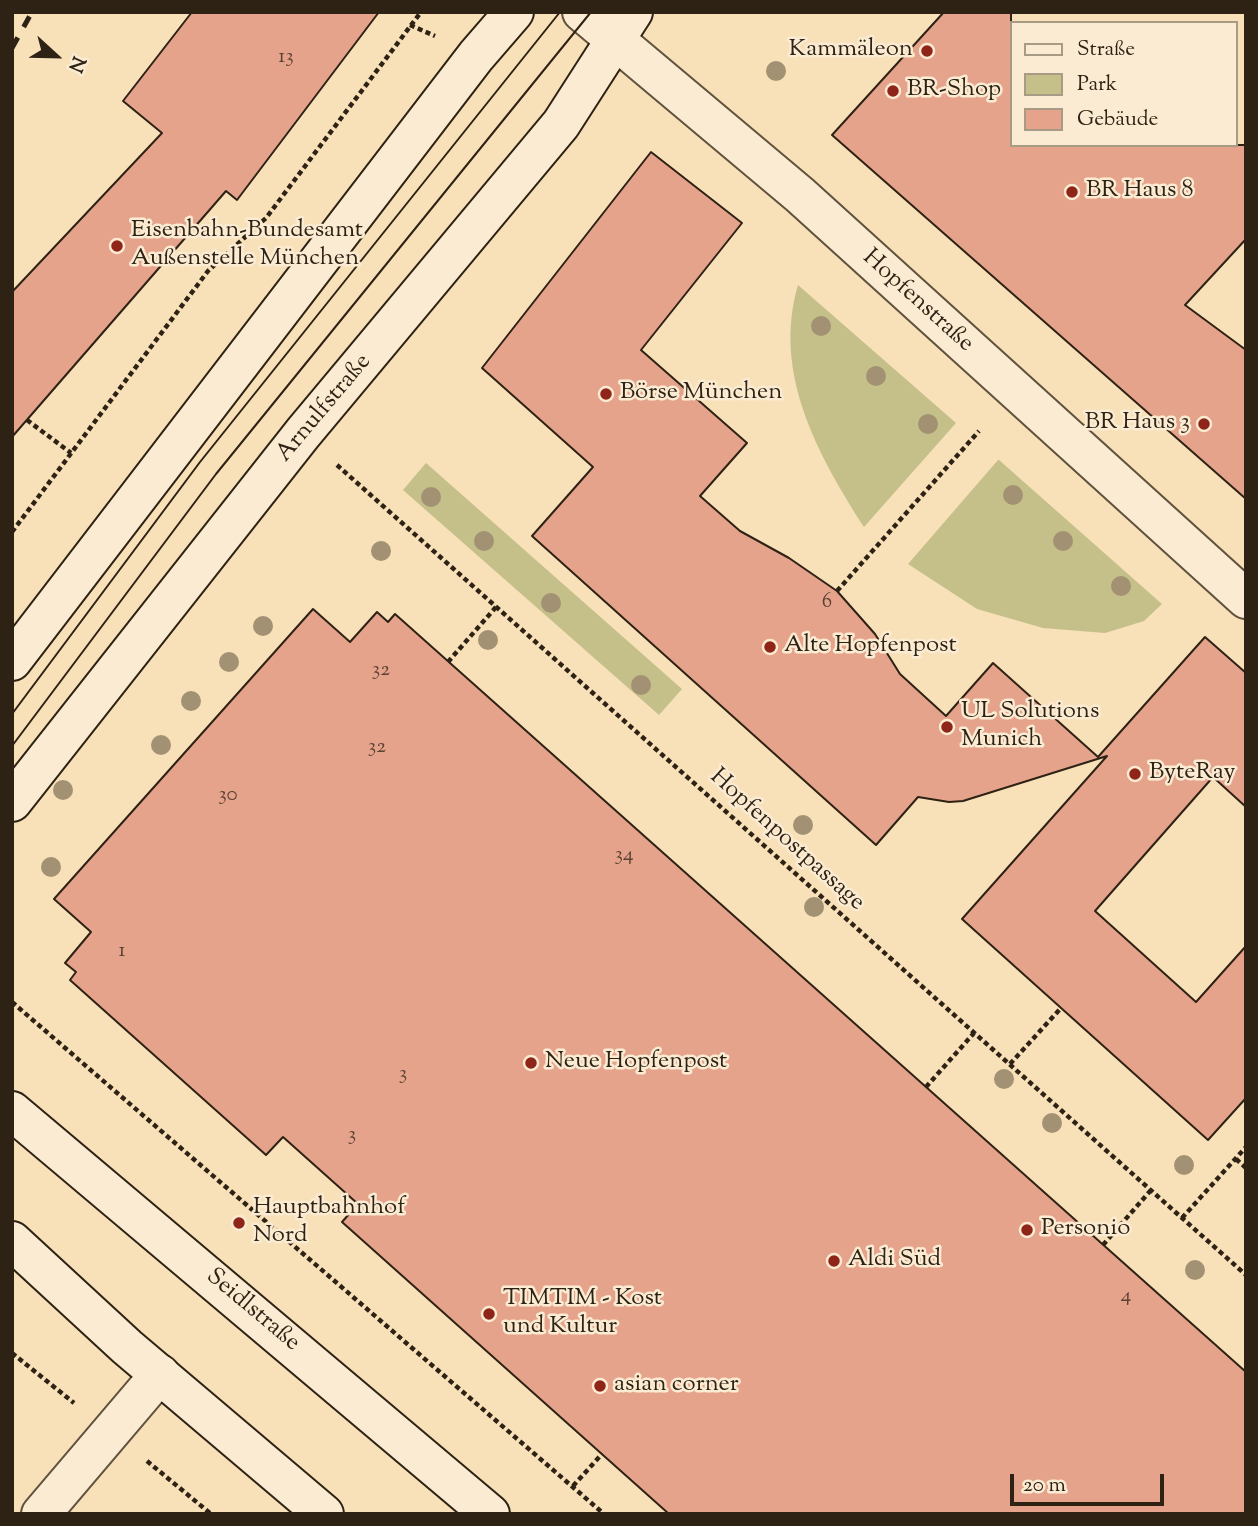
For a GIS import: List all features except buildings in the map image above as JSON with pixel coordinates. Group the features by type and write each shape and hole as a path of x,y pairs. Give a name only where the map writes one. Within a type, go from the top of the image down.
{"street":[{"path":"12,661 476,56 514,12"},
{"name":"Hopfenstraße","path":"582,12 624,26 800,195 1246,599"},
{"name":"Arnulfstraße","path":"12,802 303,433 561,124 624,26"},
{"name":"Seidlstraße","path":"12,1111 490,1514"},
{"path":"12,1241 160,1374 324,1514"},
{"path":"41,1514 160,1374"}],"path":[{"path":"12,531 208,271 266,218 421,12"},
{"path":"27,420 72,453"},
{"path":"837,591 979,431"},
{"name":"Hopfenpostpassage","path":"303,433 1245,1274"},
{"path":"448,662 496,607"},
{"path":"12,1002 604,1514"},
{"path":"1010,1064 1061,1008"},
{"path":"926,1087 974,1033"},
{"path":"1182,1218 1246,1147"},
{"path":"1236,1159 1246,1168"},
{"path":"1103,1245 1151,1190"},
{"path":"573,1486 602,1454"}],"green space":[{"path":"798,285 956,423 864,527 816,442 795,381 791,318"},
{"path":"998,460 1162,604 1144,621 1105,633 1043,628 977,609 908,564"},
{"path":"426,463 682,689 659,715 403,490"}],"tram line":[{"path":"12,714 200,462 560,12"},
{"path":"12,746 216,474 591,12"}],"railway":[{"path":"12,48 32,12"}],"place":[{"name":"Kammäleon","path":"927,51"},
{"name":"BR-Shop","path":"893,91"},
{"name":"BR Haus 8","path":"1072,192"},
{"name":"Eisenbahn-Bundesamt Außenstelle München","path":"117,246"},
{"name":"Börse München","path":"606,394"},
{"name":"BR Haus 3","path":"1204,424"},
{"name":"Alte Hopfenpost","path":"770,647"},
{"name":"UL Solutions Munich","path":"947,727"},
{"name":"ByteRay","path":"1135,774"},
{"name":"Neue Hopfenpost","path":"531,1063"},
{"name":"Hauptbahnhof Nord","path":"239,1223"},
{"name":"Personio","path":"1027,1230"},
{"name":"Aldi Süd","path":"834,1261"},
{"name":"TIMTIM - Kost und Kultur","path":"489,1314"},
{"name":"asian corner","path":"600,1386"}]}
